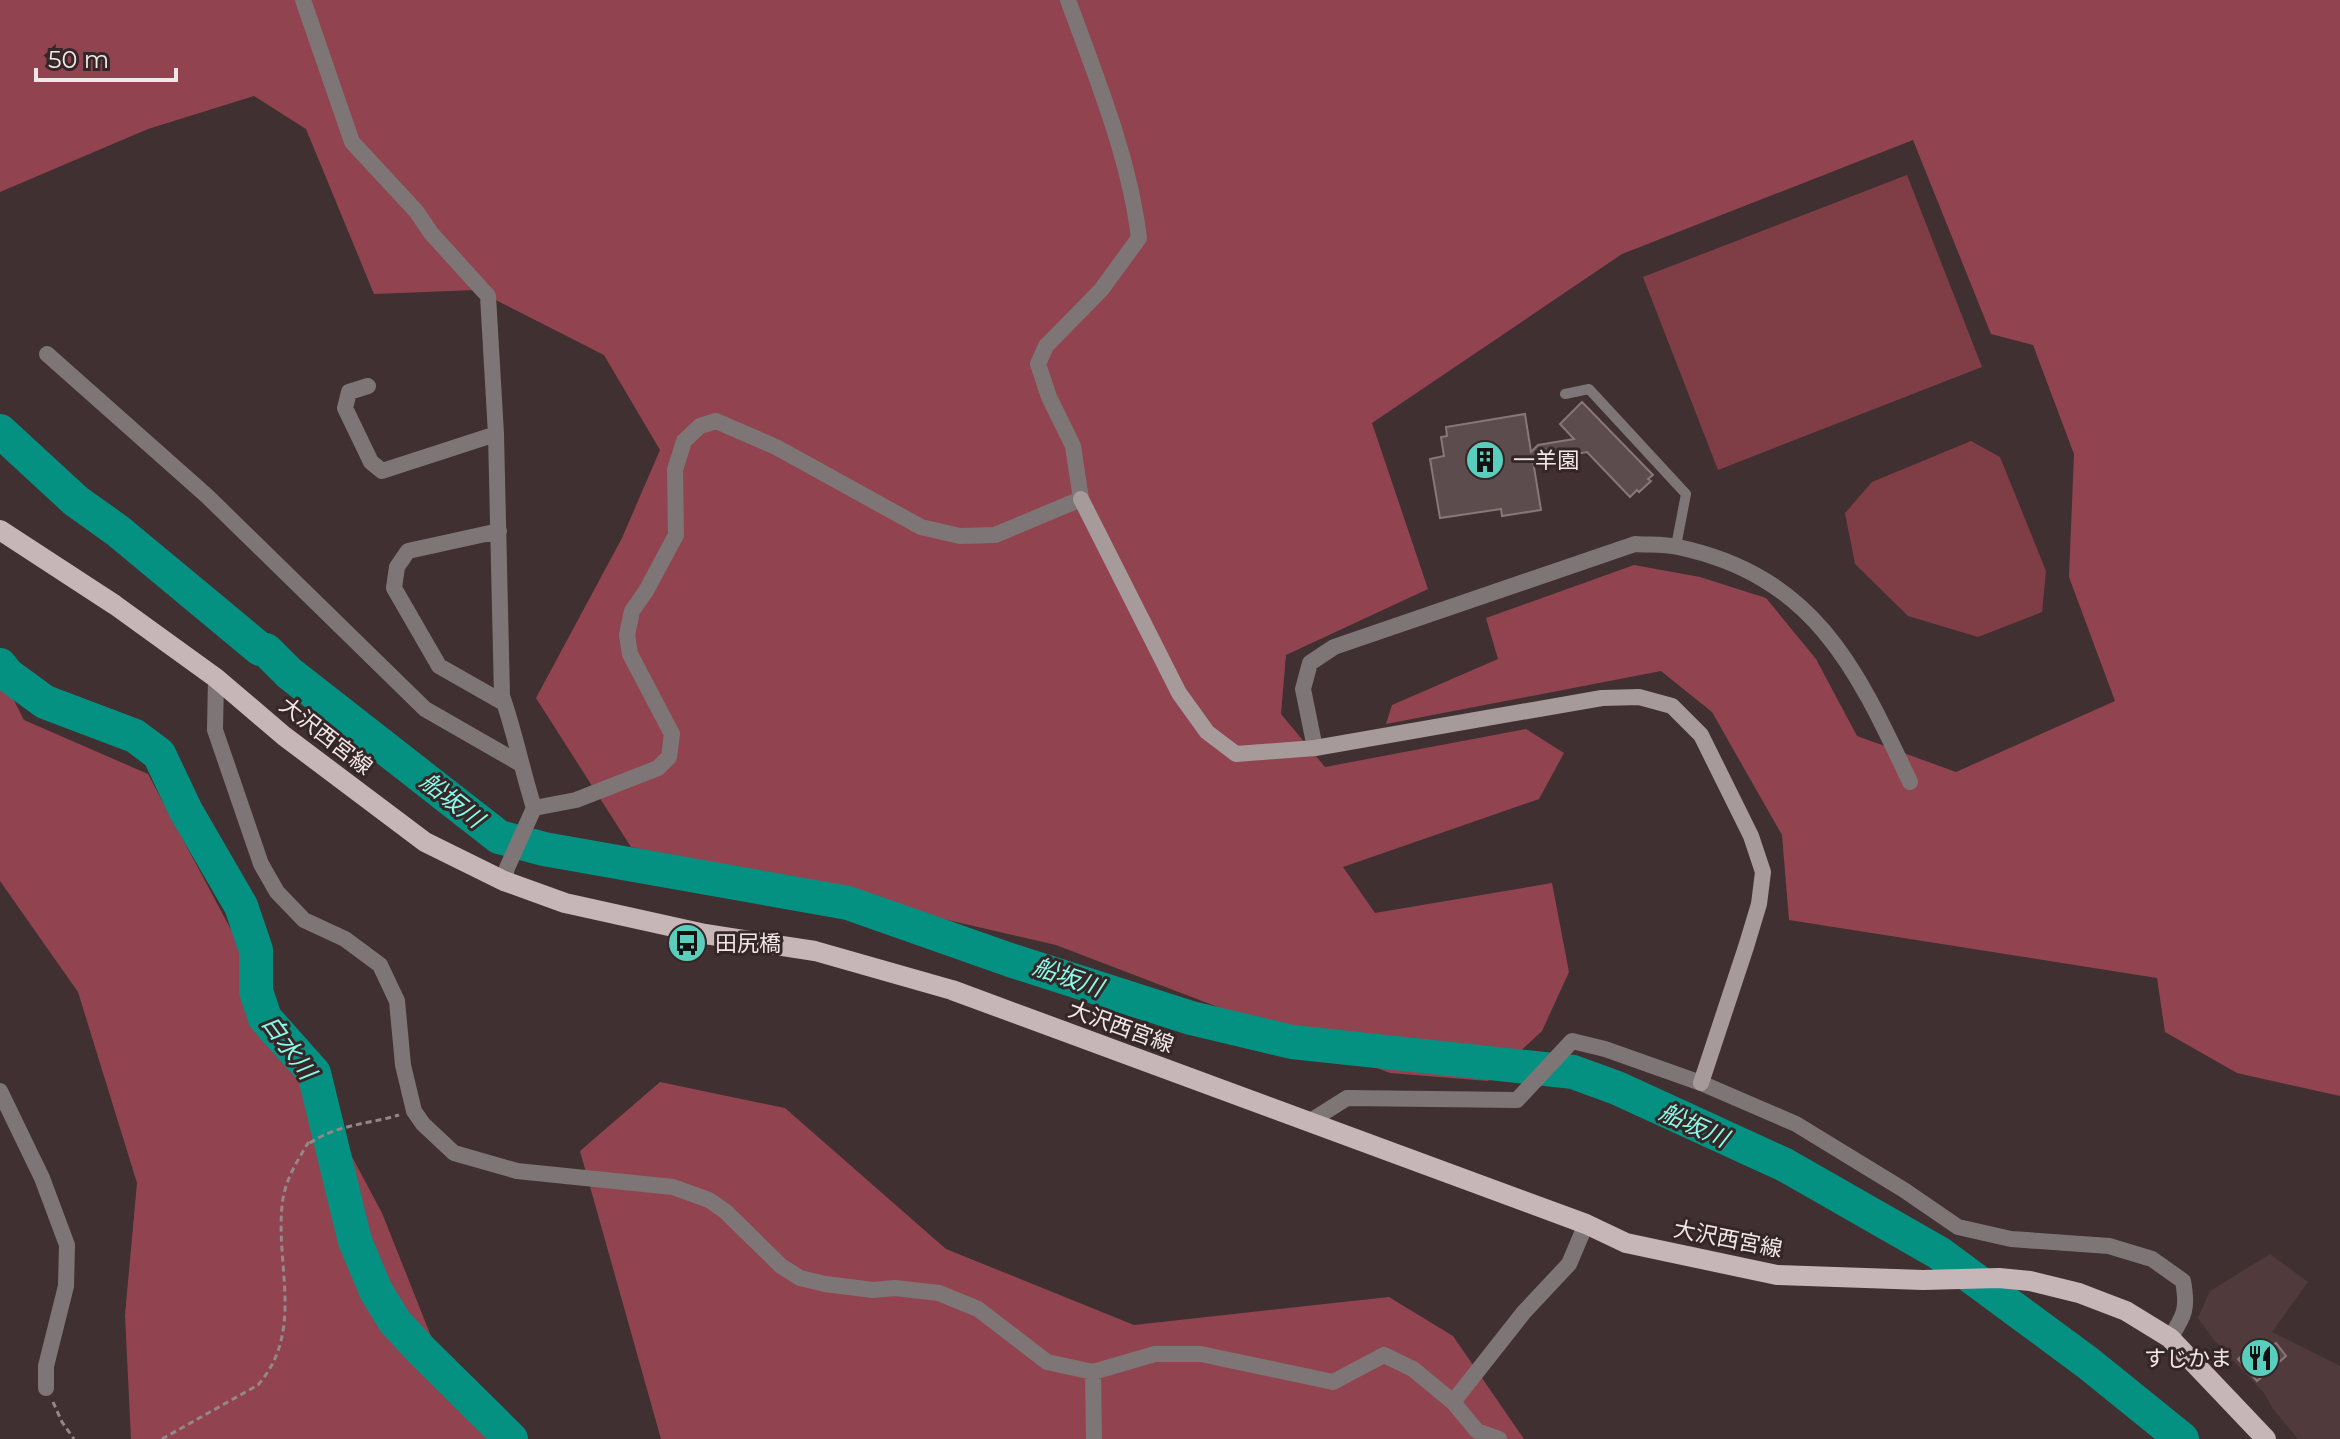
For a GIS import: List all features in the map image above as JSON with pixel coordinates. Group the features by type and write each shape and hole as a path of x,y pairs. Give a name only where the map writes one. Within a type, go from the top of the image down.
{"main road":[{"name":"大沢西宮線","path":"0,530 115,605 216,678 284,736 425,842 565,903 705,934 815,951 952,990 1586,1224 1626,1243 1777,1275 1923,1280 1999,1278 2030,1281 2079,1293 2126,1311 2170,1338 2266,1439"}],"street":[{"path":"303,0 352,142 488,296 496,434 502,696 516,736 531,812 505,875"},
{"path":"1068,0 1108,111 1136,213 1139,238 1101,290 1046,346 1038,364 1049,397 1073,446 1081,499 1179,693 1207,732 1236,754 1315,748 1602,698 1639,697 1672,706 1701,735 1751,836 1763,872 1759,904 1701,1083"},
{"path":"47,354 207,496 425,709 519,763"},
{"path":"368,386 349,392 345,408 371,462 382,471 496,434"},
{"path":"531,812 576,800 658,768 669,757 672,734 630,654 627,635 632,611 676,535 675,470 684,441 700,426 716,421 776,447 921,527 960,536 995,535 1081,499"},
{"path":"499,531 408,551 397,567 394,588 439,666 504,703"},
{"path":"1315,748 1303,689 1310,663 1334,647 1635,544 1676,546 1756,573 1793,598 1821,625 1849,664 1883,724 1910,782"},
{"path":"216,678 215,730 261,864 277,892 304,920 345,939 380,965 397,1001 403,1065 414,1111 423,1124 454,1153 517,1171 673,1187 709,1200 725,1211 781,1266 800,1278 873,1290 895,1288 939,1293 978,1309 1047,1362 1093,1372 1155,1354 1201,1354 1333,1382 1384,1355 1413,1369 1453,1402 1477,1431 1499,1439"},
{"path":"1309,1122 1347,1098 1517,1100 1572,1041 1605,1049 1701,1083 1796,1124 1958,1227 2011,1239 2109,1246 2152,1259 2183,1281 2187,1303 2183,1319 2170,1338"},
{"path":"0,1091 42,1178 67,1245 66,1286 46,1366 46,1388"},
{"path":"1453,1402 1524,1312 1569,1264 1586,1224"},
{"path":"1093,1372 1094,1439"}],"lane":[{"path":"1565,394 1589,389 1686,494 1676,546"}],"path":[{"path":"162,1439 258,1385 270,1372 284,1333 285,1270 280,1246 282,1203 291,1170 308,1143 358,1122 376,1122 414,1111"},
{"path":"46,1388 74,1439"}],"shaded area":[{"path":"0,0 2340,0 2340,1096 2237,1073 2165,1032 2157,978 1789,920 1782,835 1712,712 1661,671 1386,724 1392,705 1498,659 1486,618 1634,565 1700,577 1766,598 1816,659 1857,736 1956,772 2115,701 2069,577 2074,454 2033,345 1991,334 1913,140 1622,254 1372,423 1428,589 1286,655 1281,714 1325,767 1526,729 1564,753 1539,799 1343,867 1375,913 1552,883 1569,972 1542,1031 1488,1081 1390,1073 1056,945 631,847 536,698 622,538 660,450 604,355 476,290 374,294 306,129 254,96 148,129 0,192"},
{"path":"1907,175 1982,367 1718,470 1643,277"},
{"path":"1971,441 2000,457 2046,571 2042,612 1978,637 1908,616 1855,564 1845,513 1872,482"},
{"path":"0,673 24,720 148,774 382,1213 452,1389 516,1439 131,1439 125,1315 137,1183 78,992 0,881"},
{"path":"660,1082 785,1108 946,1249 1134,1325 1389,1297 1453,1336 1524,1439 661,1439 580,1151"},
{"path":"2270,1254 2308,1282 2272,1332 2340,1366 2340,1439 2298,1439 2264,1393 2214,1340 2198,1318 2210,1291"}],"building":[{"name":"一羊園","path":"1582,402 1653,475 1639,492 1637,490 1630,497 1587,452 1533,461 1541,510 1502,516 1501,509 1440,518 1430,459 1444,456 1441,437 1447,436 1446,427 1525,414 1531,452 1538,445 1574,439 1560,424"},
{"path":"2262,1339 2271,1347 2276,1343 2286,1356 2257,1381 2238,1359"}],"waterway":[{"name":"船坂川","path":"0,431 76,501 118,531 260,649 266,650 289,673 499,837 544,849 848,903 1010,960 1191,1018 1292,1042 1573,1072 1617,1088 1785,1165 1939,1253 2088,1363 2182,1439"},
{"name":"白水川","path":"0,665 8,675 45,702 135,736 159,754 186,811 241,906 256,950 256,991 265,1018 314,1073 355,1241 376,1291 395,1322 511,1439"}],"place":[{"name":"一羊園","path":"1485,460"},
{"name":"田尻橋","path":"687,943"},
{"name":"すじかま","path":"2260,1358"}]}
